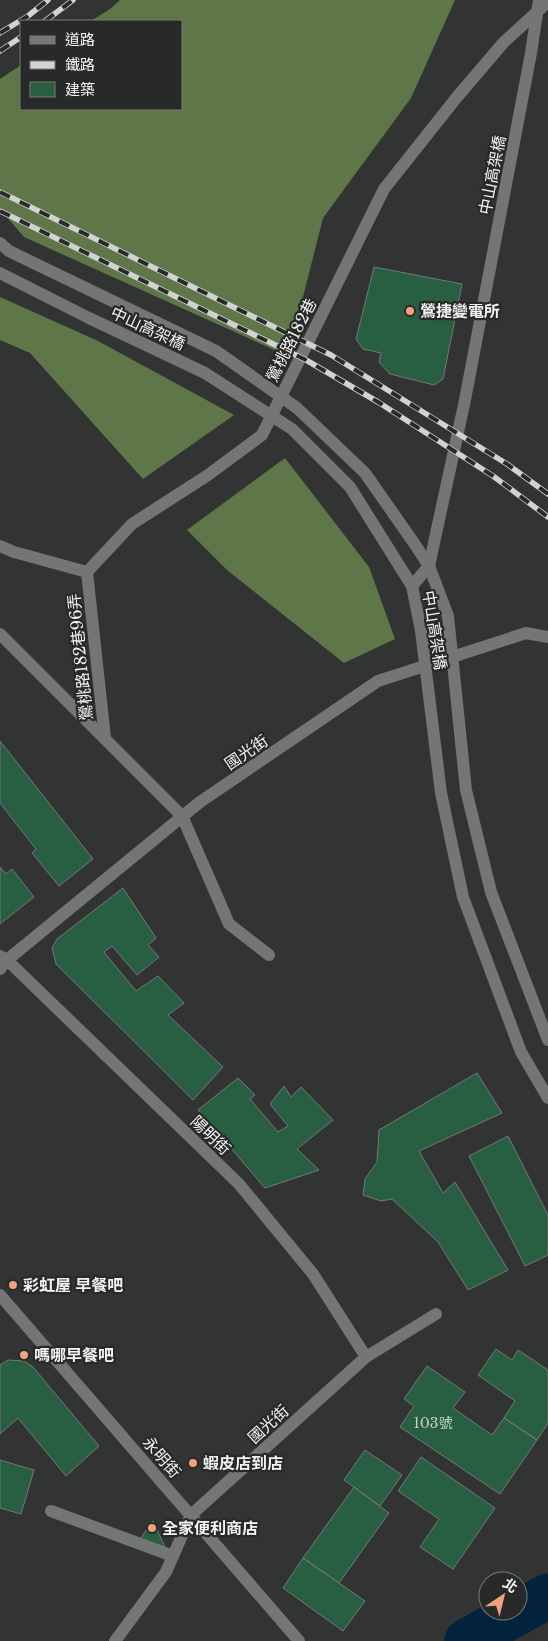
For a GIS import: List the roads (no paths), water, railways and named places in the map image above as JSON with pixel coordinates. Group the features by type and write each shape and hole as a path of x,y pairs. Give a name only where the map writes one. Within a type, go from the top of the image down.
{"street":[{"name":"鶯桃路182巷","path":"87,572 132,524 208,475 262,435 384,189 498,49 538,6 548,2"},
{"name":"中山高架橋","path":"429,566 465,400 531,53 538,6"},
{"name":"中山高架橋","path":"0,243 9,251 216,351 297,408 365,473 429,566 448,616 466,790 491,892 548,1040"},
{"name":"中山高架橋","path":"0,273 205,373 292,428 350,486 412,586 422,640 442,793 463,897 521,1052 548,1098"},
{"path":"0,546 14,552 87,572"},
{"path":"412,586 429,566"},
{"name":"鶯桃路182巷96弄","path":"87,572 105,738"},
{"name":"國光街","path":"2,962 200,802 378,681 526,632 548,636"},
{"name":"鶯桃路182巷96弄","path":"0,634 182,816"},
{"path":"182,816 229,924 269,955"},
{"name":"陽明街","path":"2,962 239,1184 313,1274 366,1357"},
{"name":"永明街","path":"2,1303 192,1515 299,1641"},
{"name":"國光街","path":"192,1515 366,1357 436,1314"},
{"path":"51,1511 173,1556"},
{"path":"115,1641 166,1572 192,1515"}],"waterway":[{"path":"467,1641 548,1596"}],"railway":[{"path":"21,20 48,0"},
{"path":"46,20 73,0"},
{"path":"0,33 20,21"},
{"path":"0,51 20,38"},
{"path":"0,192 331,355 507,464 548,494"},
{"path":"0,211 306,360 378,402 493,476 548,517"}],"place":[{"name":"鶯捷變電所","path":"410,311"},
{"name":"彩虹屋 早餐吧","path":"13,1285"},
{"name":"嗎哪早餐吧","path":"24,1355"},
{"name":"蝦皮店到店","path":"193,1463"},
{"name":"全家便利商店","path":"152,1528"}]}
